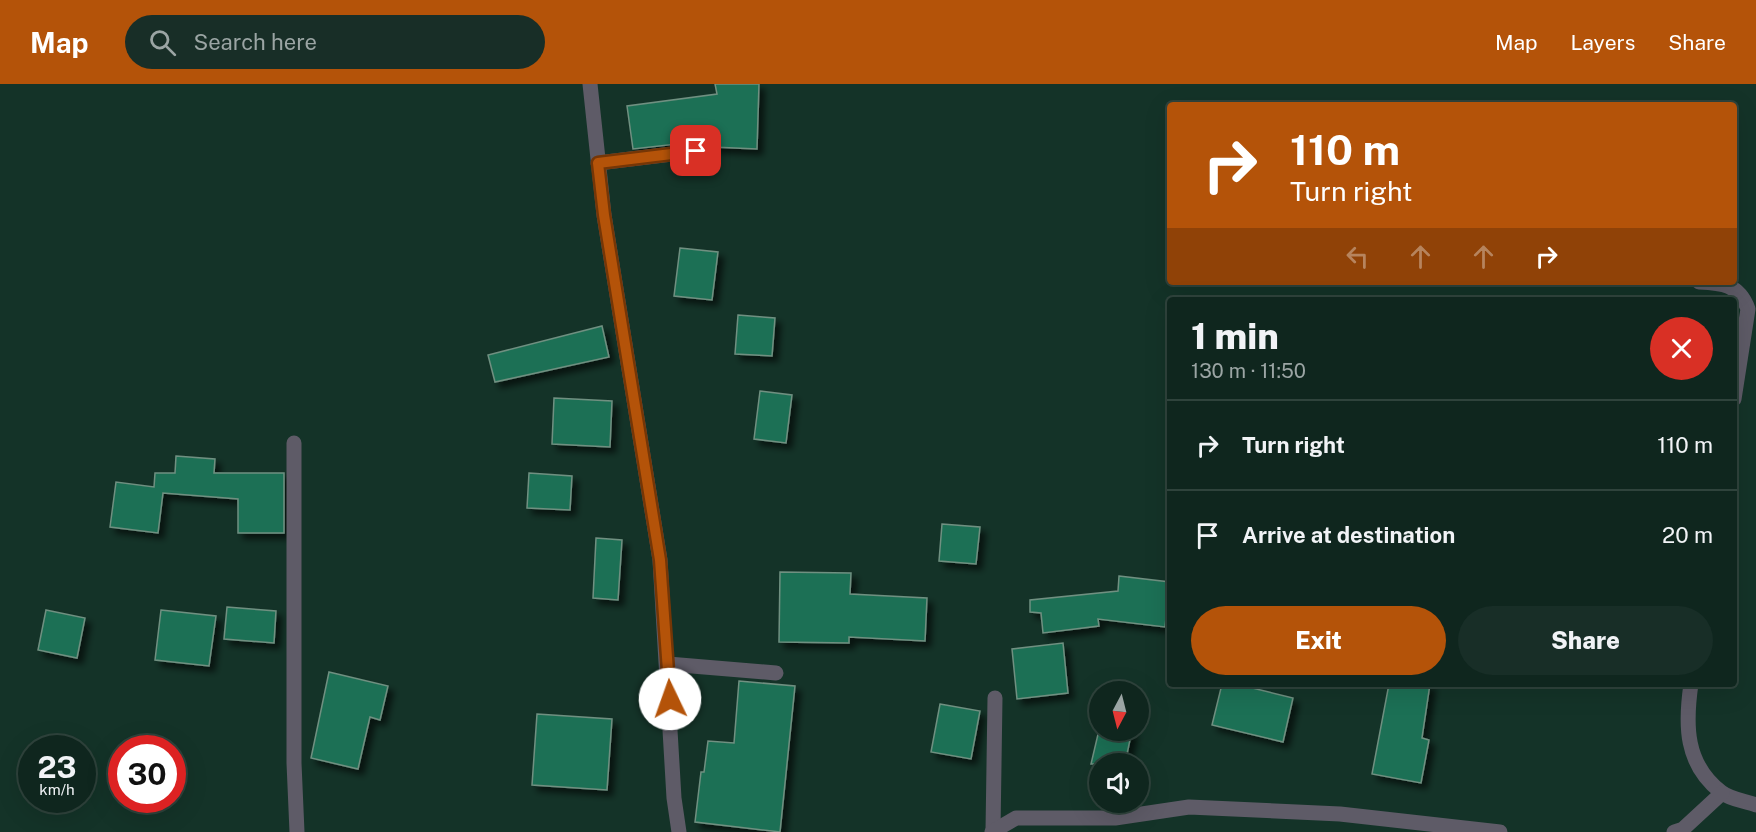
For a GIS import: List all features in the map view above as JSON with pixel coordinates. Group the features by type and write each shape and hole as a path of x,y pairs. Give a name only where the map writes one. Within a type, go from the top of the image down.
{"street":[{"path":"590,84 604,215 660,560 668,664 674,798 679,832"},
{"path":"598,163 696,151"},
{"path":"1724,285 1733,286 1744,297 1748,309 1737,380"},
{"path":"294,443 294,763 297,832"},
{"path":"668,664 776,673"},
{"path":"1691,687 1687,722 1689,745 1702,772 1722,793 1756,805"},
{"path":"993,832 995,698"},
{"path":"1674,832 1683,829 1722,793"},
{"path":"993,832 1016,818 1115,818 1189,807 1340,814 1500,832"}],"building":[{"path":"715,84 759,84 757,149 712,147 712,140 633,149 627,106 717,94"},
{"path":"680,248 718,252 712,300 674,296"},
{"path":"738,315 775,318 772,356 735,354"},
{"path":"602,326 609,357 495,382 488,355"},
{"path":"760,391 792,395 786,443 754,439"},
{"path":"554,398 612,401 610,447 552,444"},
{"path":"176,456 215,459 214,473 284,473 284,533 238,533 238,499 163,493 158,533 110,527 116,482 154,487 155,473 175,473"},
{"path":"529,473 572,476 570,510 527,508"},
{"path":"942,524 980,527 976,564 939,561"},
{"path":"596,538 622,540 618,600 593,598"},
{"path":"780,572 851,573 850,594 927,598 925,641 849,637 849,643 779,642"},
{"path":"1119,576 1167,582 1165,627 1098,619 1099,626 1043,633 1041,613 1030,612 1030,600 1118,591"},
{"path":"227,607 276,611 274,643 224,639"},
{"path":"46,610 85,618 77,658 38,650"},
{"path":"161,610 216,616 209,666 155,660"},
{"path":"1063,643 1068,693 1017,699 1012,649"},
{"path":"329,672 388,686 380,720 370,717 358,769 311,758"},
{"path":"739,681 795,686 780,832 695,822 701,772 704,772 708,741 734,743"},
{"path":"1221,687 1248,687 1293,698 1283,742 1212,725"},
{"path":"1388,687 1430,687 1422,738 1429,740 1421,783 1372,774"},
{"path":"940,704 980,711 971,759 931,752"},
{"path":"537,714 612,719 607,790 532,785"},
{"path":"1096,741 1130,741 1127,753 1094,753"}],"route":[{"path":"670,699 660,560 604,215 598,163 696,151"}]}
